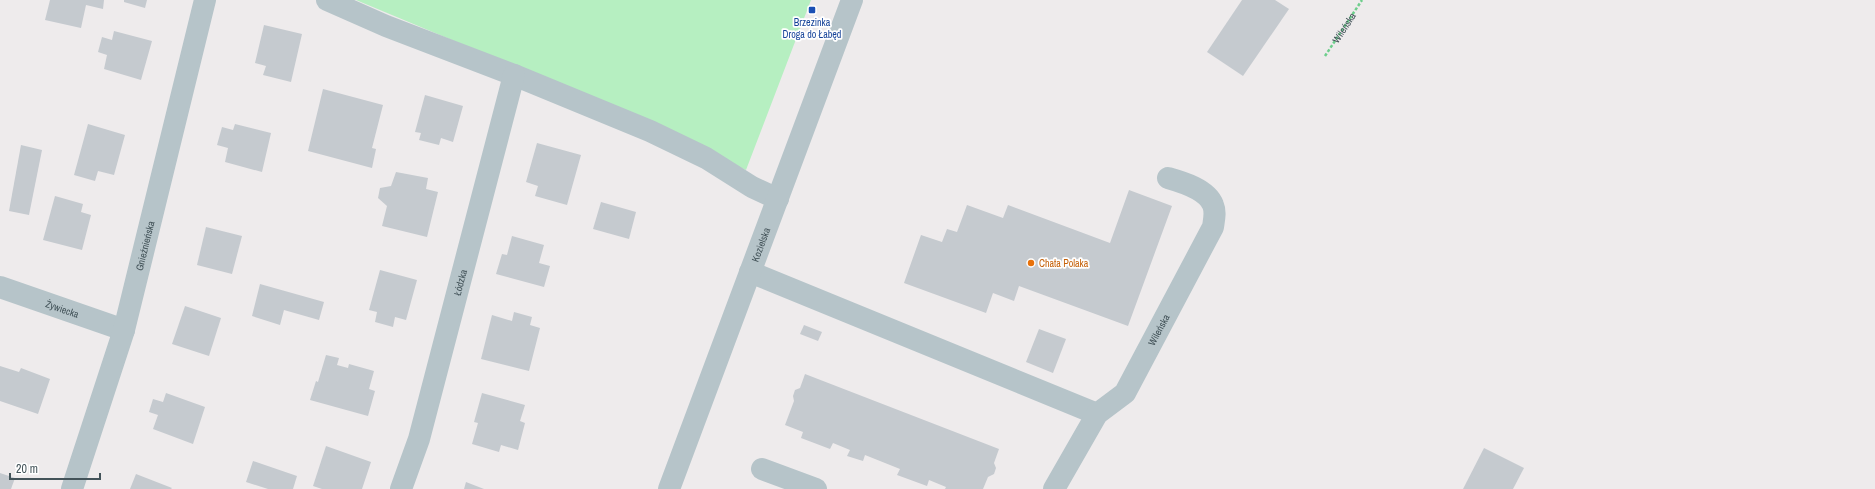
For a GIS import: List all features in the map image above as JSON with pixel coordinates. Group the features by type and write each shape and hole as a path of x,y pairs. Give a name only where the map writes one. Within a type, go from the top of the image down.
{"street":[{"name":"Gnieźnieńska","path":"72,489 124,330 206,0"},
{"path":"327,0 386,26 514,75 650,131 706,158 752,187 778,199"},
{"name":"Kozielska","path":"669,489 852,0"},
{"name":"Łódzka","path":"401,489 419,439 514,75"},
{"name":"Wileńska","path":"1054,489 1097,414 1125,393 1213,227 1215,214 1213,204 1206,194 1192,186 1168,178"},
{"path":"750,272 1097,414"},
{"name":"Żywiecka","path":"0,287 124,330"},
{"path":"762,469 816,489"}],"path":[{"name":"Wileńska","path":"1325,56 1362,0"}],"green space":[{"path":"356,0 811,0 746,170 512,65"}],"building":[{"path":"50,0 104,0 103,9 86,5 81,28 45,20"},
{"path":"124,0 147,0 145,8 124,2"},
{"path":"1242,0 1275,0 1289,9 1243,76 1207,52"},
{"path":"264,25 302,34 291,82 263,75 266,66 255,63"},
{"path":"114,31 152,41 141,80 104,69 107,55 98,52 102,37 112,40"},
{"path":"323,89 383,105 372,148 376,149 372,168 308,151"},
{"path":"425,95 463,106 453,142 441,138 439,145 419,140 421,133 415,132"},
{"path":"88,124 125,135 114,175 98,171 95,181 74,175"},
{"path":"235,124 271,133 262,172 225,162 228,148 217,145 222,127 233,130"},
{"path":"537,143 581,155 567,205 535,196 538,186 526,182"},
{"path":"21,145 42,150 29,215 9,211"},
{"path":"396,172 428,178 426,189 438,192 427,237 382,226 387,206 378,198 380,188 391,186"},
{"name":"Chata Polaka","path":"1129,190 1172,206 1128,326 1019,286 1014,301 993,293 986,313 904,283 921,235 942,242 947,229 957,232 967,205 1003,218 1008,205 1110,243"},
{"path":"55,196 83,204 81,212 91,215 82,250 43,240"},
{"path":"601,202 636,212 629,239 593,229"},
{"path":"206,227 242,236 232,274 197,265"},
{"path":"512,236 544,245 539,263 550,266 544,287 496,274 502,254 507,255"},
{"path":"380,270 417,280 406,320 395,317 393,327 375,322 377,312 369,310"},
{"path":"260,284 324,302 319,320 284,310 280,325 252,316"},
{"path":"185,306 221,318 209,356 172,344"},
{"path":"514,312 532,317 530,325 540,328 529,371 481,359 492,315 512,321"},
{"path":"804,325 822,332 818,341 800,334"},
{"path":"1039,329 1066,339 1053,373 1026,362"},
{"path":"326,355 339,358 337,365 348,368 349,364 374,371 369,389 375,391 368,416 310,400 316,381 318,382"},
{"path":"0,366 19,372 21,368 50,379 38,414 0,401"},
{"path":"805,374 999,449 994,463 996,468 994,474 988,477 983,489 945,489 946,487 929,480 927,486 897,475 900,469 865,455 863,461 847,456 850,450 833,443 830,449 801,438 803,432 785,425 794,401 793,396 795,390 800,388"},
{"path":"166,393 205,407 193,444 153,429 158,415 149,412 153,399 163,402"},
{"path":"482,393 525,405 520,421 525,423 518,450 501,445 499,452 472,444 478,423 474,422"},
{"path":"326,446 371,462 362,489 322,489 313,486"},
{"path":"1484,448 1524,468 1513,489 1463,489"},
{"path":"253,461 297,476 293,489 268,489 246,482"},
{"path":"0,473 15,478 11,489 0,489"},
{"path":"136,474 172,488 130,489"},
{"path":"466,482 484,489 464,489"}],"place":[{"name":"Brzezinka Droga do Łabęd","path":"812,10"},
{"name":"Chata Polaka","path":"1031,263"}]}
